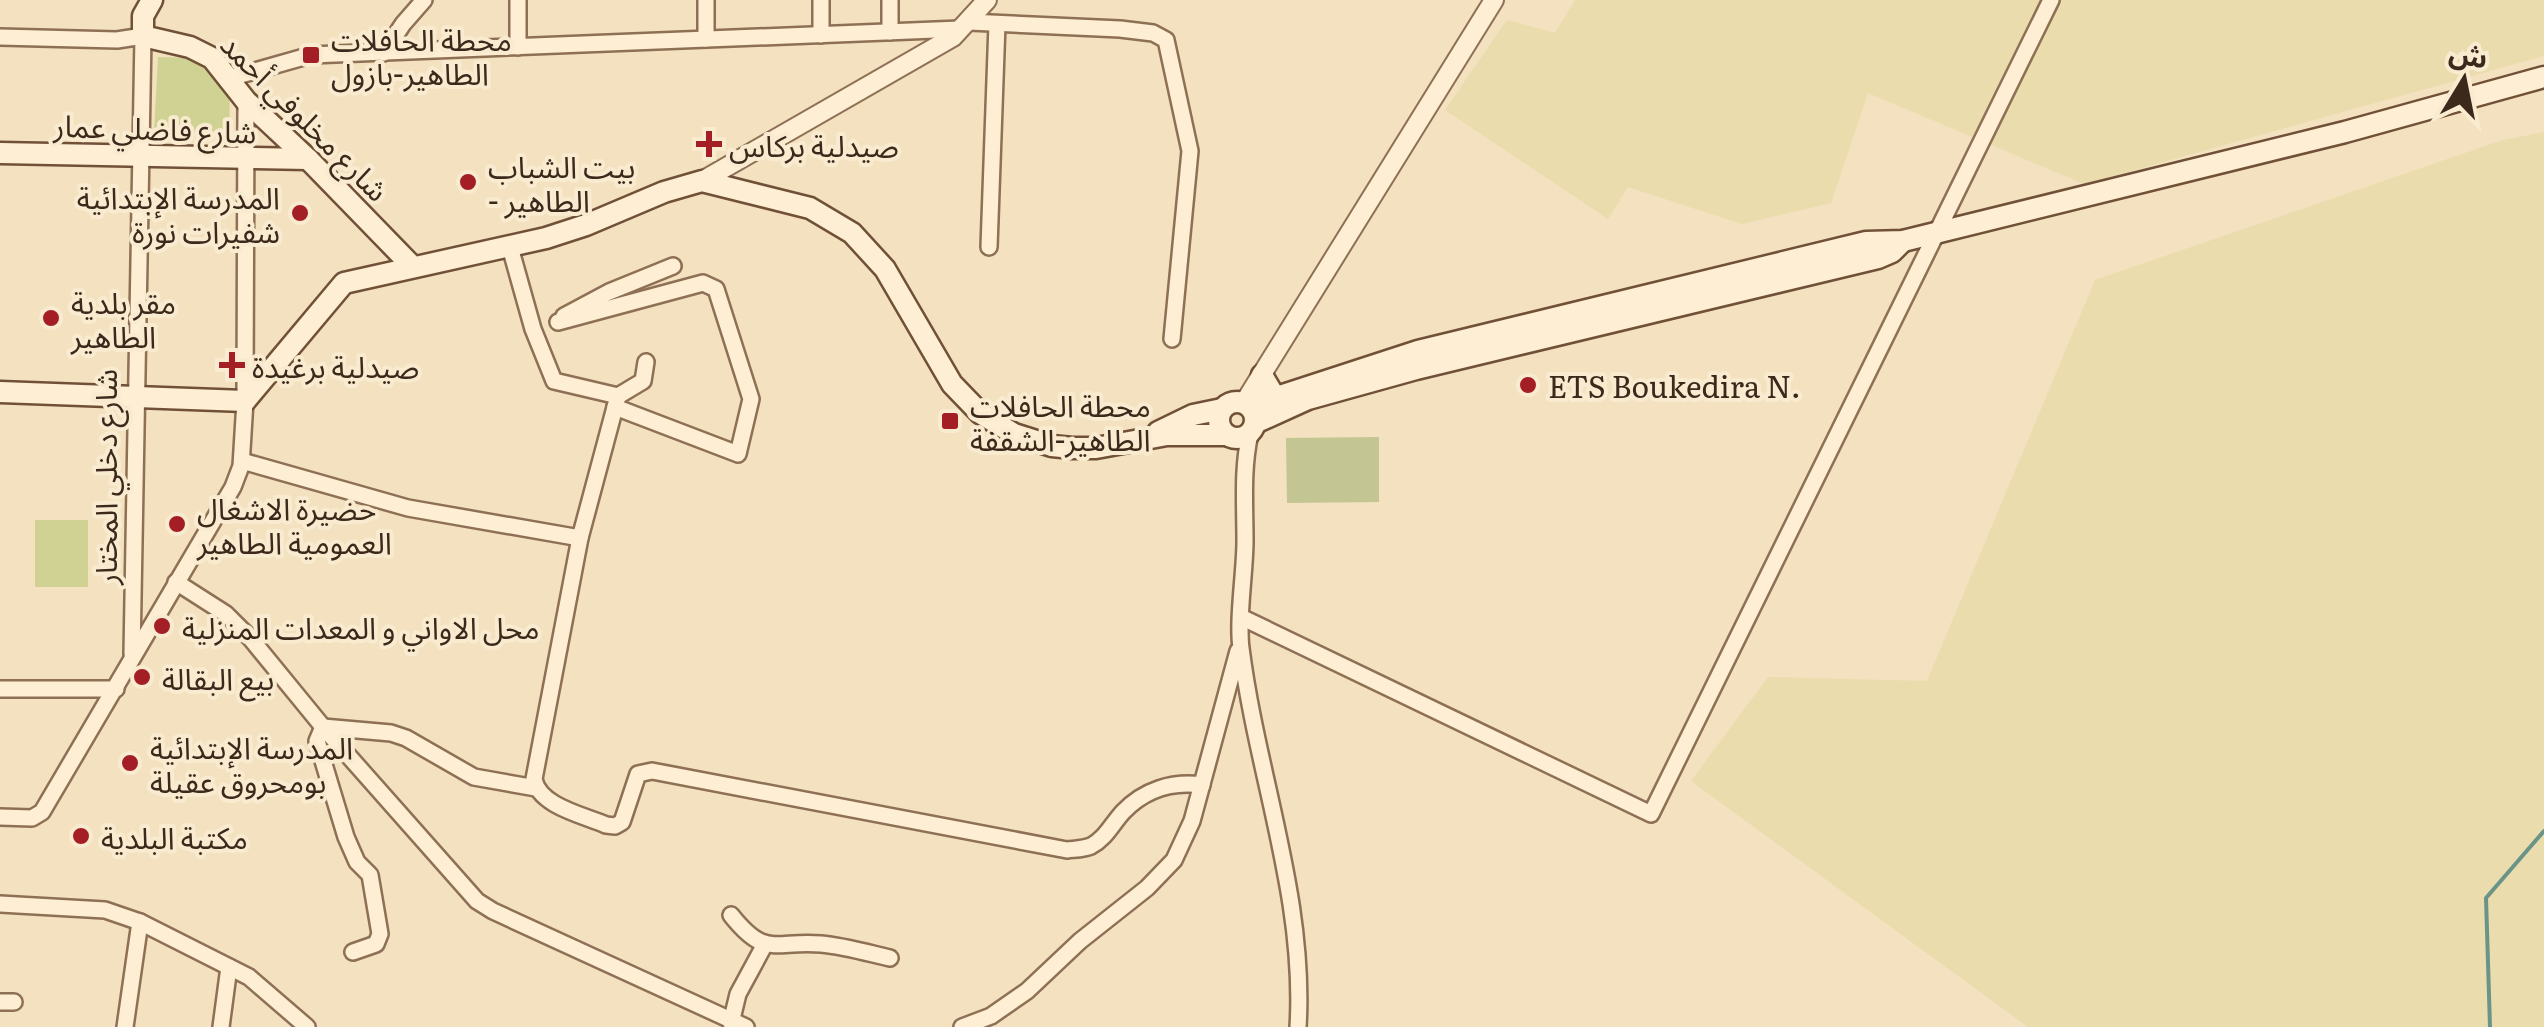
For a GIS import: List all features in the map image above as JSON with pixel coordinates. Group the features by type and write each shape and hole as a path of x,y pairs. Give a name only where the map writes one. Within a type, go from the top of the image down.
{"main road":[{"name":"شارع دخلي المختار","path":"142,36 143,16 152,0"},
{"name":"شارع مخلوفي أحمد","path":"142,36 202,51 230,78 246,101 412,266"},
{"path":"1243,423 1275,397 1418,351 1866,242 1903,241 2345,132 2544,77"},
{"name":"شارع فاضلي عمار","path":"0,152 308,159"},
{"path":"0,392 246,400 344,284 586,226 664,192 702,181 810,208 852,233 885,269 952,384 980,414 1032,442 1072,448 1096,448 1243,423 1308,399 1416,369 1878,258 1903,241"},
{"path":"1262,375 1275,397"},
{"path":"1152,436 1178,421 1232,402 1243,423"}],"street":[{"path":"384,52 424,0"},
{"path":"518,0 518,47"},
{"path":"706,0 706,40"},
{"path":"820,0 821,35"},
{"path":"890,0 890,32"},
{"path":"702,181 965,26 987,0"},
{"path":"962,1027 992,1016 1027,991 1174,860 1192,822 1240,644 1243,423 1262,375 1494,0"},
{"path":"1242,618 1651,814 2051,0"},
{"path":"230,78 310,56 384,52 890,32 997,24 1153,33 1166,40 1190,151 1172,339"},
{"path":"989,247 997,24"},
{"path":"0,38 117,40 142,36"},
{"name":"شارع دخلي المختار","path":"116,689 132,657 138,630 134,397 142,36"},
{"path":"138,630 176,582 233,487 242,461 246,400 246,101"},
{"path":"510,247 533,330 554,382 616,402 738,454 751,399 716,289 703,283 533,330"},
{"path":"558,322 568,312 673,266"},
{"path":"536,788 534,779 580,538 616,402 643,381 646,362"},
{"path":"242,461 408,508 580,538"},
{"path":"176,582 226,614 251,638 323,727 477,900 739,1025 738,994 765,944"},
{"path":"1240,644 1292,912 1300,966 1298,1027"},
{"path":"0,689 116,689"},
{"path":"0,817 32,818 42,812 116,689"},
{"path":"323,727 406,738 474,777 536,788 550,801 615,826 622,822 638,774 652,771 1068,850 1089,847 1104,836 1125,810 1152,791 1180,782 1202,785"},
{"path":"323,727 317,740 346,838 357,862 370,875 380,934 376,944 353,952"},
{"path":"0,904 106,910 140,922 249,978 307,1027"},
{"path":"731,915 752,938 765,944 825,944 890,958"},
{"path":"125,1027 140,922"},
{"path":"221,1027 229,967"}],"shaded area":[{"path":"1575,0 2544,0 2544,56 2084,184 1868,93 1831,203 1742,224 1628,187 1608,219 1445,110 1507,20 1555,33"},
{"path":"2544,132 2544,1027 2028,1027 1691,781 1768,677 1927,681 2095,280 2503,140"}],"green space":[{"path":"158,57 194,58 230,94 229,135 154,132"},
{"path":"1379,437 1379,502 1287,503 1286,438"},
{"path":"35,520 88,520 88,587 35,587"}],"waterway":[{"path":"2490,1027 2486,898 2544,831"}],"place":[{"name":"محطة الحافلات الطاهير-بازول","path":"311,55"},
{"name":"صيدلية بركاس","path":"709,144"},
{"name":"بيت الشباب - الطاهير","path":"468,182"},
{"name":"المدرسة الإبتدائية شفيرات نورة","path":"300,213"},
{"name":"مقر بلدية الطاهير","path":"51,318"},
{"name":"صيدلية برغيدة","path":"232,365"},
{"name":"ETS Boukedira N.","path":"1528,385"},
{"name":"محطة الحافلات الطاهير-الشقفة","path":"950,421"},
{"name":"حضيرة الاشغال العمومية الطاهير","path":"177,524"},
{"name":"محل الاواني و المعدات المنزلية","path":"162,626"},
{"name":"بيع البقالة","path":"142,677"},
{"name":"المدرسة الإبتدائية بومحروق عقيلة","path":"130,763"},
{"name":"مكتبة البلدية","path":"81,836"}]}
